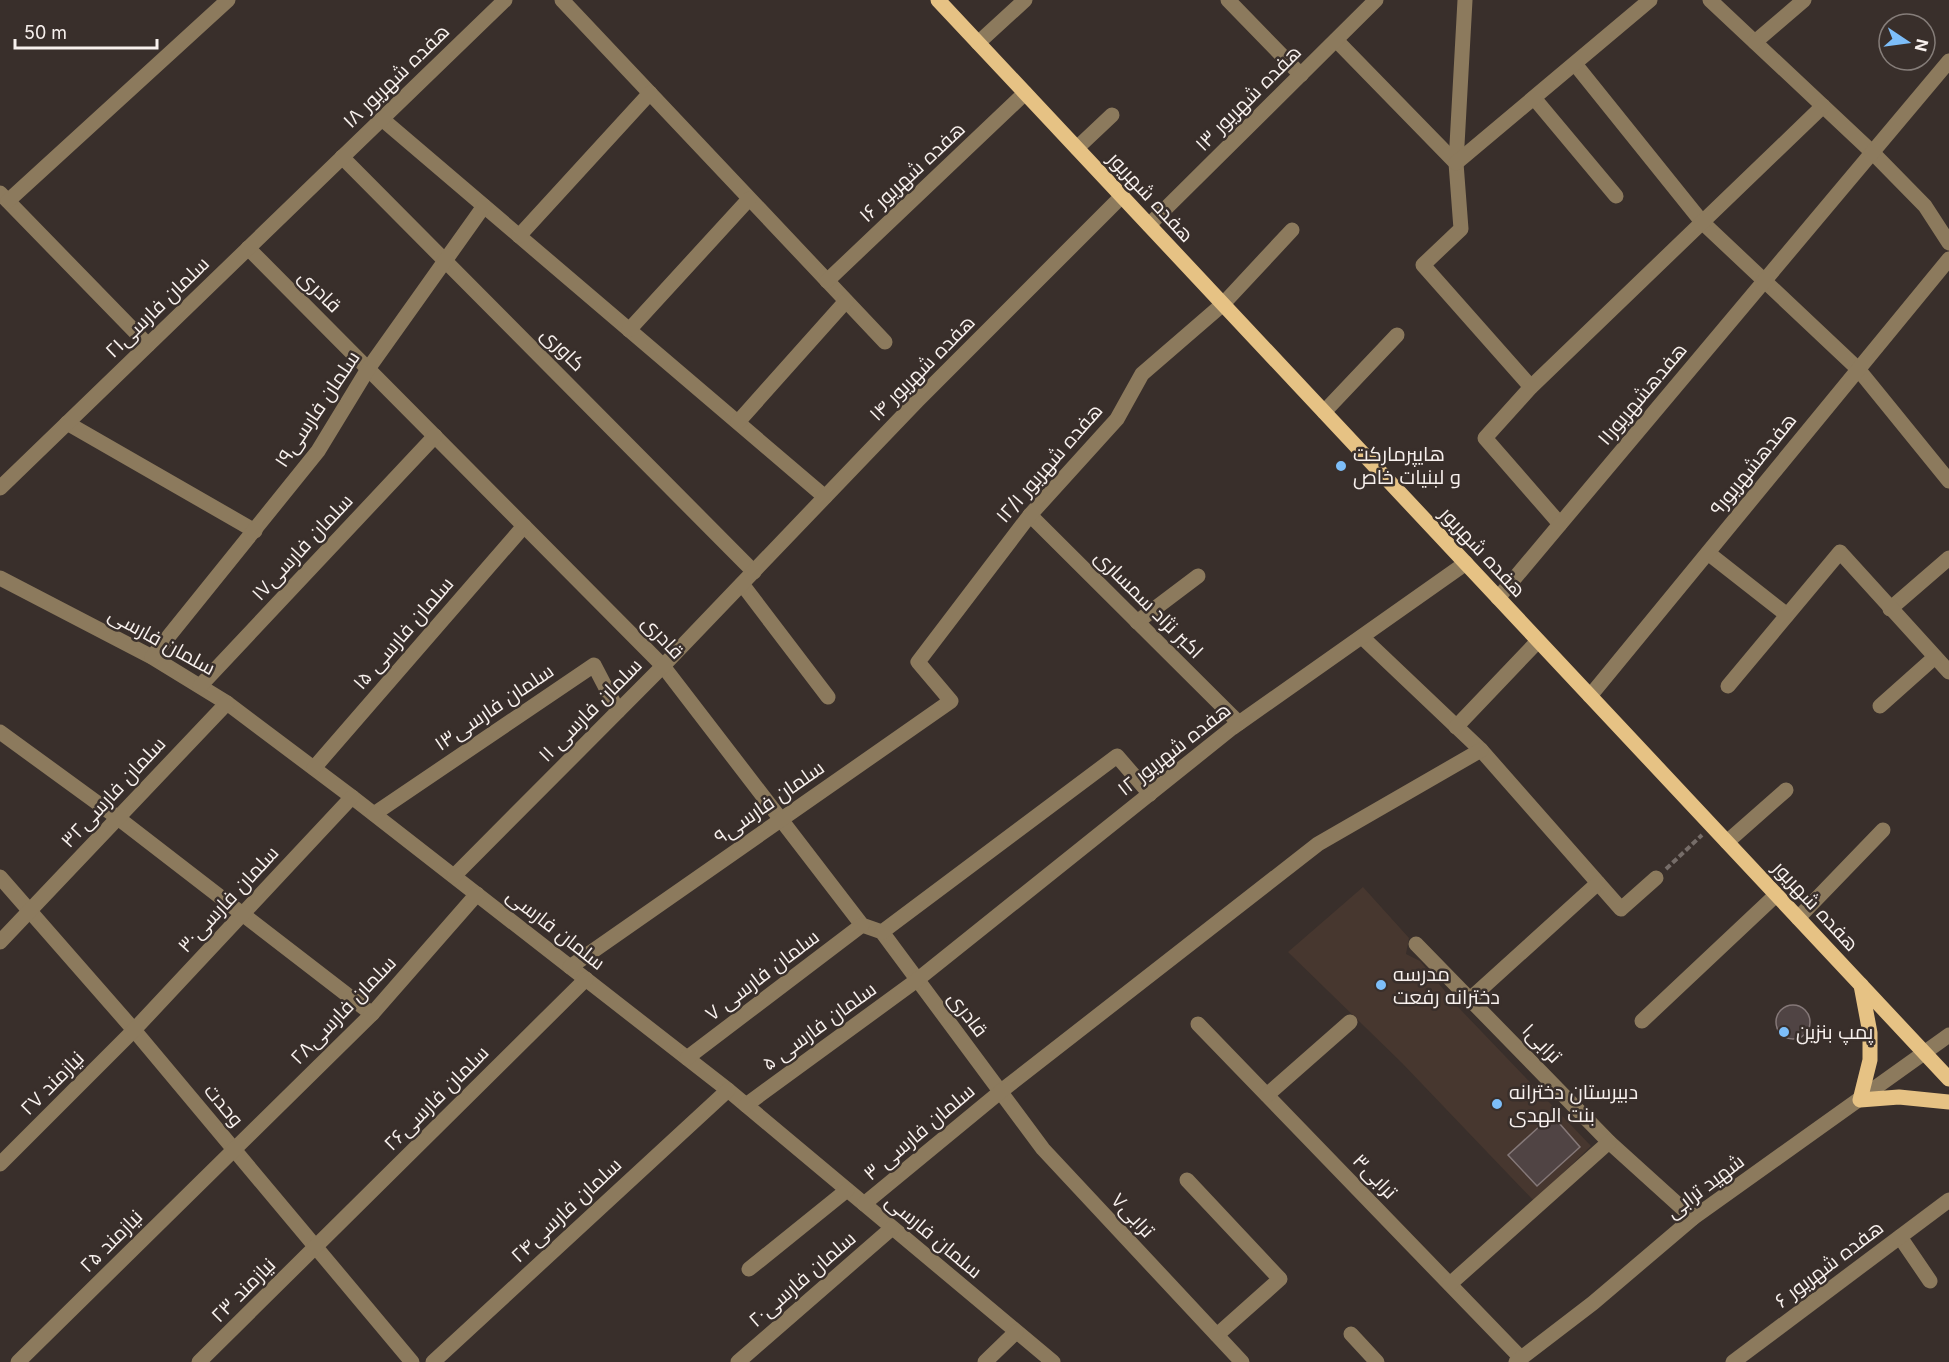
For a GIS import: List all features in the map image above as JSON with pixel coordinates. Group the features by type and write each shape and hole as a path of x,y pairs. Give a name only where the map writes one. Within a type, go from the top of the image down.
{"main road":[{"name":"هفده شهریور","path":"938,0 1949,1079"},
{"path":"1861,985 1870,1033 1870,1060 1860,1100 1899,1097 1949,1102"}],"street":[{"path":"148,345 4,197 228,0"},
{"path":"562,0 885,342"},
{"path":"978,43 1025,0"},
{"path":"1228,0 1301,75"},
{"path":"1465,0 1456,163 1461,229 1423,265 1531,387"},
{"path":"1456,163 1650,0"},
{"path":"1710,0 1873,153 1925,206 1949,243"},
{"path":"1755,42 1804,0"},
{"name":"هفده شهریور ۱۳","path":"1149,225 1373,1"},
{"name":"هفده شهریور ۱۸","path":"342,157 500,2"},
{"path":"1336,40 1456,163"},
{"name":"هفدهشهریور۱۱","path":"1498,598 1949,61"},
{"path":"1575,64 1702,222 1858,369 1949,481"},
{"path":"519,236 650,93"},
{"name":"هفده شهریور ۱۶","path":"827,281 1026,93"},
{"path":"1534,98 1616,196"},
{"path":"1560,524 1485,438 1531,387 1823,106"},
{"path":"1077,148 1112,116"},
{"path":"382,119 825,497"},
{"name":"سلمان فارسی۲۱","path":"0,488 342,157"},
{"name":"کاوری","path":"342,157 754,572"},
{"name":"هفده شهریور ۱۴","path":"754,572 917,401 1122,196"},
{"path":"629,330 749,199"},
{"name":"سلمان فارسی۱۹","path":"152,657 318,452 368,369 484,206"},
{"name":"هفده شهریور ۱۲/۱","path":"918,662 1030,515 1118,419 1142,374 1223,304 1292,230"},
{"name":"قادری","path":"248,248 663,666 862,925"},
{"name":"هفدهشهریور۹","path":"1590,696 1949,259"},
{"path":"738,422 846,301"},
{"path":"1324,412 1397,335"},
{"path":"67,423 255,531"},
{"name":"سلمان فارسی۱۷","path":"200,686 435,436"},
{"name":"اکبر نژاد سمساری","path":"1030,515 1239,723"},
{"name":"سلمان فارسی ۱۵","path":"314,768 524,526"},
{"path":"1728,686 1840,552 1949,672"},
{"path":"1708,553 1787,615"},
{"path":"1890,609 1949,558"},
{"name":"هفده شهریور ۱۲","path":"917,980 1239,723 1466,564"},
{"name":"سلمان فارسی ۱۱","path":"454,876 754,572"},
{"path":"1137,622 1198,576"},
{"name":"سلمان فارسی","path":"0,578 152,657 227,702 728,1090 1053,1362"},
{"path":"742,584 828,697"},
{"path":"1362,637 1481,750 1621,909 1656,878"},
{"path":"1456,727 1538,641"},
{"path":"1880,706 1935,657"},
{"name":"سلمان فارسی۹","path":"570,967 951,701 918,662"},
{"name":"سلمان فارسی۱۳","path":"374,814 594,665 618,711"},
{"name":"سلمان فارسی۳۲","path":"0,942 227,702"},
{"path":"0,732 118,818 372,1014"},
{"name":"سلمان فارسی ۳","path":"864,1204 1000,1092 1318,844 1481,750"},
{"path":"862,925 882,932 1117,756 1150,794"},
{"path":"1727,842 1786,790"},
{"name":"سلمان فارسی۳۰","path":"134,1030 352,797"},
{"path":"1798,918 1883,830"},
{"name":"وحدت","path":"0,877 134,1030 412,1362"},
{"path":"1470,999 1598,883"},
{"name":"سلمان فارسی۲۸","path":"234,1149 372,1014 477,894"},
{"path":"1642,1020 1776,895"},
{"name":"سلمان فارسی ۷","path":"687,1058 862,925"},
{"name":"قادری","path":"882,932 1000,1092"},
{"name":"ترابی۱","path":"1416,944 1609,1142 1694,1218"},
{"name":"سلمان فارسی۲۶","path":"315,1247 586,979"},
{"name":"سلمان فارسی ۵","path":"746,1105 917,980"},
{"path":"1267,1095 1350,1022"},
{"name":"ترابی۳","path":"1198,1024 1450,1284 1519,1360"},
{"name":"نیازمند ۲۷","path":"0,1164 134,1030"},
{"name":"شهید ترابی","path":"1519,1360 1593,1303 1694,1218 1949,1035"},
{"name":"سلمان فارسی۲۴","path":"433,1362 728,1090"},
{"name":"ترابی۷","path":"1000,1092 1043,1149 1242,1362"},
{"path":"1450,1284 1609,1142"},
{"name":"نیازمند ۲۵","path":"18,1362 234,1149"},
{"path":"1187,1179 1281,1279 1217,1335"},
{"path":"749,1269 847,1190"},
{"name":"هفده شهریور ۶","path":"1744,1359 1949,1200"},
{"name":"سلمان فارسی۲۰","path":"738,1362 892,1228"},
{"path":"1900,1237 1930,1281"},
{"name":"نیازمند ۲۳","path":"200,1362 315,1247"},
{"path":"985,1362 1016,1332"},
{"path":"1351,1334 1377,1362"}],"path":[{"path":"1656,878 1712,826"}],"shaded area":[{"path":"1363,887 1409,938 1406,954 1420,961 1459,1008 1591,1146 1534,1201 1402,1063 1288,952"}],"building":[{"path":"1793,1005 1805,1010 1810,1022 1805,1034 1793,1039 1781,1034 1776,1022 1781,1010"},
{"path":"1552,1115 1580,1147 1537,1186 1508,1155"}],"place":[{"name":"هایپرمارکت و لبنیات خاص","path":"1341,466"},
{"name":"مدرسه دخترانه رفعت","path":"1381,985"},
{"name":"پمپ بنزین","path":"1784,1032"},
{"name":"دبیرستان دخترانه بنت الهدی","path":"1497,1104"}]}
